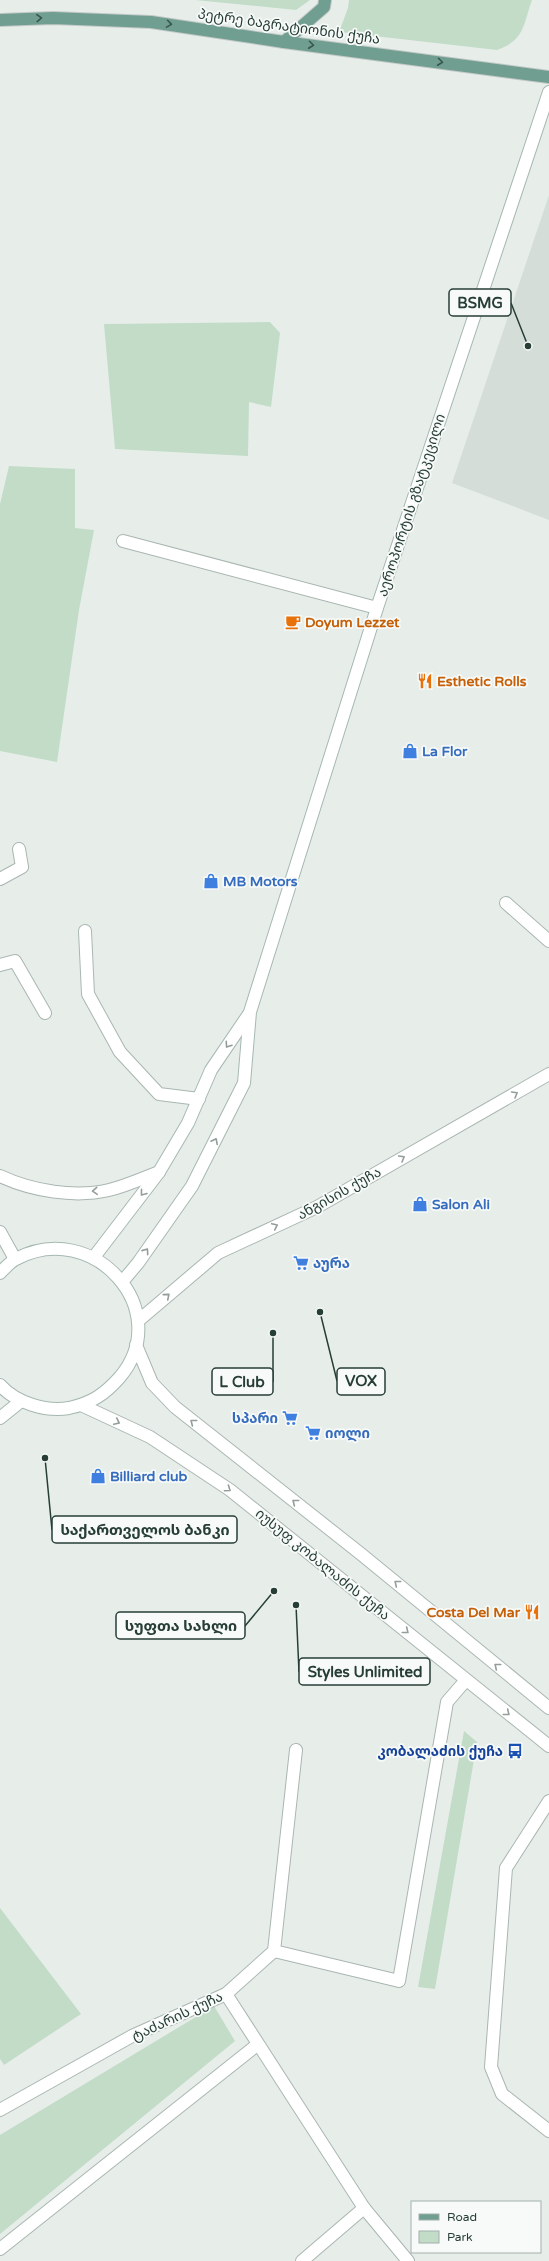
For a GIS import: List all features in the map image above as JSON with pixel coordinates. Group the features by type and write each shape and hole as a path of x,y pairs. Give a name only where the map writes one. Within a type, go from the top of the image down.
{"main road":[{"path":"284,42 324,7 325,0"},
{"name":"პეტრე ბაგრატიონის ქუჩა","path":"0,20 53,18 151,22 284,42 549,76"},
{"name":"აეროპორტის გზატკეცილი","path":"122,1282 138,1263 192,1186 244,1083 250,1012 377,608 549,92"},
{"path":"123,541 377,608"},
{"path":"0,879 22,867 19,849"},
{"path":"506,903 549,940"},
{"path":"85,931 88,994 120,1052 159,1094 199,1099"},
{"path":"0,965 14,961 45,1013"},
{"name":"აეროპორტის გზატკეცილი","path":"94,1257 159,1172 199,1099 211,1070 250,1012"},
{"name":"ანგისის ქუჩა","path":"138,1321 218,1253 317,1207 549,1074"},
{"path":"0,1176 16,1184 66,1193 109,1190 159,1172"},
{"path":"0,1232 15,1259"},
{"path":"0,1273 15,1259 40,1250 68,1249 94,1257 110,1267 122,1282 132,1300 138,1321 136,1345 129,1365 108,1391 82,1405 62,1409 42,1408 21,1401 0,1385"},
{"path":"136,1345 152,1383 175,1408 361,1554 549,1708"},
{"path":"0,1418 21,1401"},
{"name":"იუსუფ კობალაძის ქუჩა","path":"82,1405 150,1437 230,1490 549,1746"},
{"path":"296,1750 274,1951 399,1981 447,1702 466,1680"},
{"path":"549,1801 506,1868 491,2067 502,2094 549,2131"},
{"name":"ტაძარის ქუჩა","path":"0,2110 132,2036 226,1994 274,1951"},
{"path":"226,1994 364,2208 408,2261"},
{"path":"0,2249 258,2045"},
{"path":"302,2261 364,2208"}],"shaded area":[{"path":"549,195 549,520 452,483"}],"green space":[{"path":"195,0 310,0 296,10"},
{"path":"349,0 532,0 522,31 513,41 497,50 339,32 348,8"},
{"path":"270,322 280,333 271,407 249,402 248,456 115,449 104,324"},
{"path":"9,466 75,469 75,528 94,530 79,610 57,762 0,751 0,504"},
{"path":"464,1731 477,1742 435,1989 418,1987"},
{"path":"0,1908 81,2014 4,2065 0,2059"},
{"path":"214,2006 235,2041 0,2234 0,2135"}],"place":[{"name":"BSMG","path":"528,346"},
{"name":"Doyum Lezzet","path":"293,622"},
{"name":"Esthetic Rolls","path":"425,681"},
{"name":"La Flor","path":"410,751"},
{"name":"MB Motors","path":"211,881"},
{"name":"Salon Ali","path":"420,1204"},
{"name":"აურა","path":"301,1263"},
{"name":"VOX","path":"320,1312"},
{"name":"L Club","path":"273,1333"},
{"name":"სპარი","path":"290,1418"},
{"name":"იოლი","path":"313,1433"},
{"name":"საქართველოს ბანკი","path":"45,1458"},
{"name":"Billiard club","path":"98,1476"},
{"name":"სუფთა სახლი","path":"274,1591"},
{"name":"Styles Unlimited","path":"296,1605"},
{"name":"Costa Del Mar","path":"532,1612"},
{"name":"კობალაძის ქუჩა","path":"515,1751"}]}
